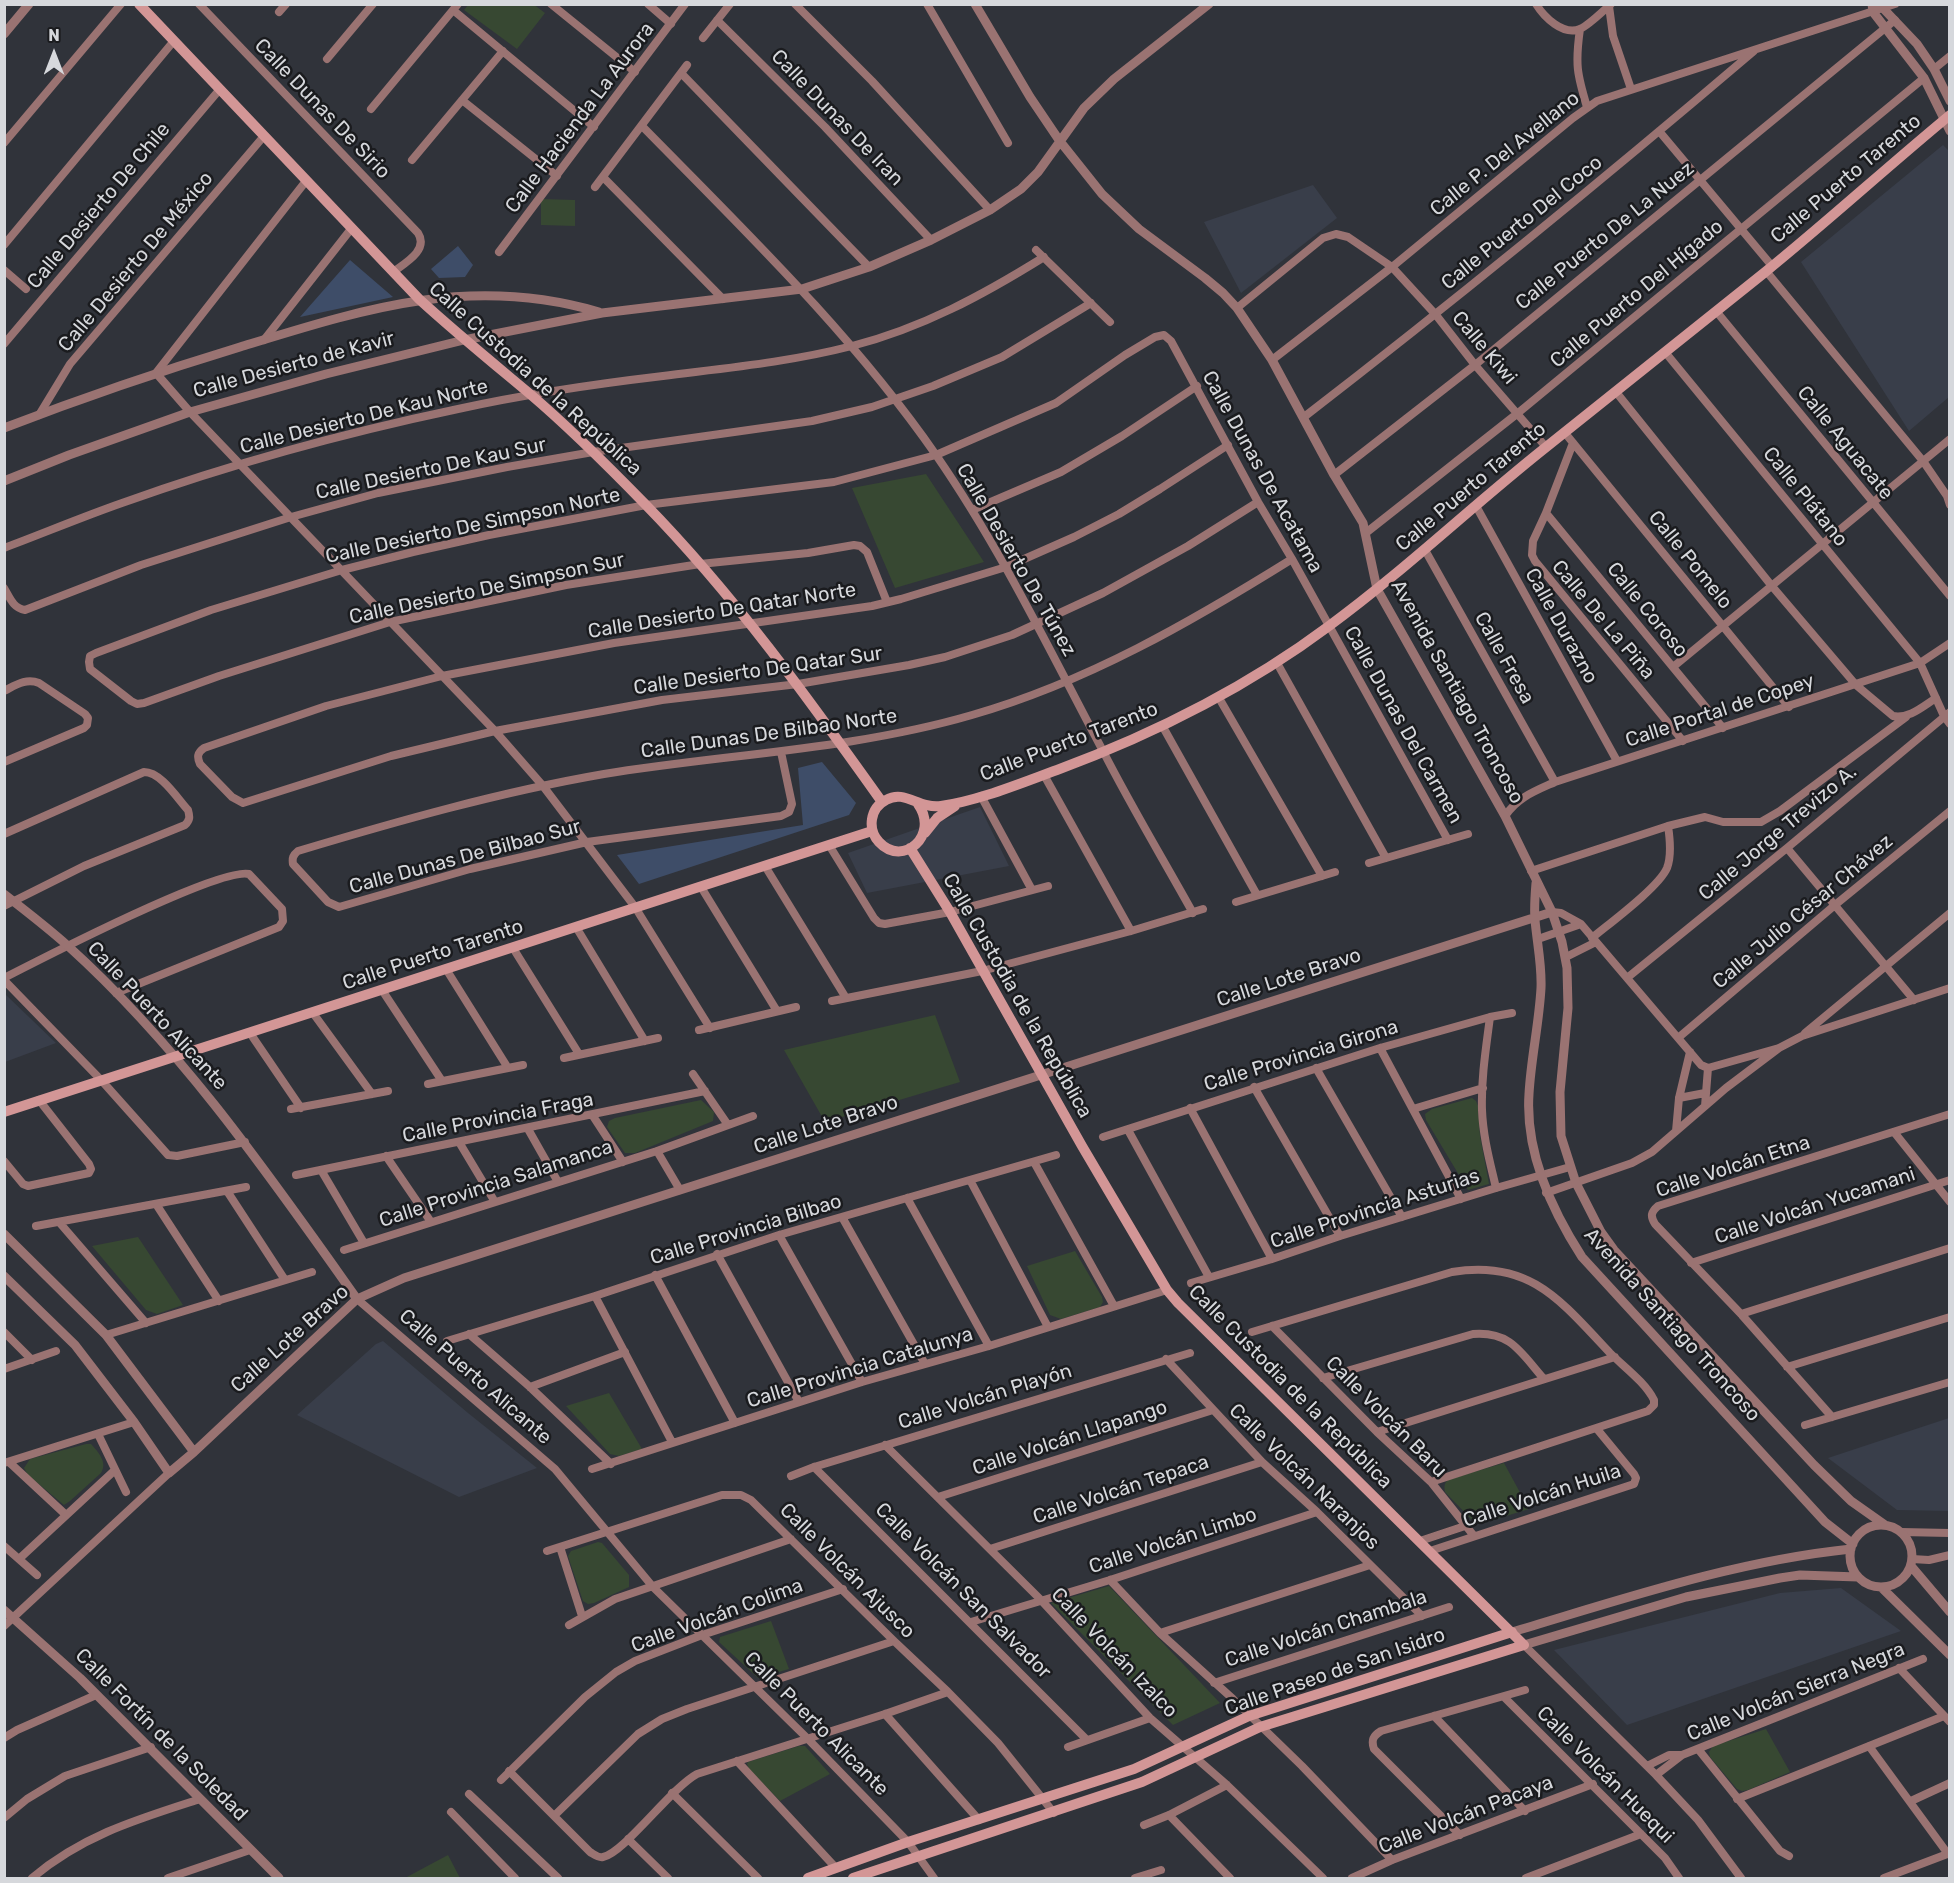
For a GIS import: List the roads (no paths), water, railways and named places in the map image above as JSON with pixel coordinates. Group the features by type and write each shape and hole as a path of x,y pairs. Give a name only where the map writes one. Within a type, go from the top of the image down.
{"main road":[{"name":"Calle Custodia de la República","path":"139,4 419,299 593,452 646,505 700,564 798,684 882,802"},
{"name":"Calle Puerto Tarento","path":"918,804 937,807 963,801 1104,753 1163,727 1219,698 1277,663 1329,627 1425,550 1546,447 1769,268 1947,117"},
{"path":"897,796 918,804 926,819 923,835 918,843 901,851 892,850 876,839 872,831 873,815 882,802 897,796"},
{"name":"Calle Puerto Tarento","path":"923,835 937,818 963,801"},
{"name":"Calle Puerto Tarento","path":"4,1112 872,831"},
{"name":"Calle Custodia de la República","path":"910,848 950,912 1167,1290 1524,1645"},
{"name":"Calle Paseo de San Isidro","path":"808,1878 908,1842 1134,1769 1249,1716 1512,1632"},
{"name":"Calle Paseo de San Isidro","path":"853,1878 877,1874 918,1856 1054,1813 1142,1782 1260,1727 1524,1645"}],"street":[{"path":"6,30 29,4"},
{"path":"4,143 121,4"},
{"name":"Calle Dunas De Sirio","path":"199,4 421,238 422,244 419,250 393,272"},
{"path":"279,12 286,4"},
{"path":"327,59 373,4"},
{"path":"550,4 635,72"},
{"path":"648,4 671,24"},
{"name":"Calle Hacienda La Aurora","path":"499,252 685,4"},
{"path":"702,38 730,4"},
{"path":"795,4 872,81 990,210"},
{"path":"927,4 1008,143"},
{"name":"Avenida Santiago Troncoso","path":"975,4 1030,97 1059,140 1102,194 1139,230 1205,278 1237,308 1272,360 1334,475 1363,523 1367,532 1377,589 1505,816 1552,912 1566,957 1568,1008 1559,1112 1561,1136 1576,1183 1601,1233 1614,1250 1814,1465 1851,1501 1885,1525"},
{"name":"Calle Desierto de Kavir","path":"4,481 189,412 326,374 464,340 602,313 802,289 869,267 931,240 990,210 1021,189 1038,172 1084,108 1114,79 1209,4"},
{"path":"1536,4 1548,20 1556,25 1580,29 1610,5"},
{"name":"Calle P. Del Avellano","path":"1272,360 1392,267 1597,101 1877,7 1895,4"},
{"path":"1610,5 1613,36 1631,89"},
{"path":"371,109 455,7 502,51 594,127"},
{"path":"1877,7 1895,20 1917,44 1934,69 1950,101"},
{"path":"1877,7 1885,27 1924,78 1947,117 1950,131"},
{"name":"Calle Dunas De Iran","path":"717,20 825,127 931,240"},
{"name":"Calle Puerto De La Nuez","path":"1334,475 1475,365 1895,20"},
{"path":"1580,29 1576,58 1578,76 1587,107"},
{"path":"4,245 173,42"},
{"name":"Calle Puerto Del Coco","path":"1304,417 1436,315 1757,48"},
{"path":"412,160 502,51"},
{"path":"1934,69 1950,56"},
{"path":"595,187 687,65"},
{"path":"681,73 869,267"},
{"name":"Calle Puerto Del Hígado","path":"1367,532 1518,413 1924,78"},
{"name":"Calle Desierto De Chile","path":"4,344 220,88"},
{"path":"462,100 557,176"},
{"name":"Calle Desierto De Túnez","path":"642,126 802,289 852,346 936,454 1006,567 1104,753 1193,912"},
{"path":"1659,131 1741,230 1923,461 1948,495 1950,505"},
{"name":"Calle Desierto De México","path":"39,415 70,364 264,136"},
{"path":"603,177 723,298"},
{"path":"306,181 156,373 189,412 442,675 543,786 635,907 710,1028"},
{"path":"264,340 351,228"},
{"name":"Calle Kiwi","path":"1237,308 1323,238 1336,234 1348,237 1392,267 1436,315 1475,365 1546,447"},
{"path":"1036,250 1110,322"},
{"name":"Calle Desierto De Kau Norte","path":"4,548 121,503 240,464 400,423 530,395 773,362 852,346 893,334 949,311 1044,257"},
{"path":"4,270 26,289"},
{"name":"Calle Desierto de Kavir","path":"4,428 156,373 354,314 419,299 466,295 514,296 569,303 602,313"},
{"name":"Calle Desierto De Kau Sur","path":"4,588 19,609 31,608 141,566 291,517 378,493 593,452 812,421 894,400 1002,357 1091,303"},
{"name":"Calle Aguacate","path":"1716,311 1950,596"},
{"name":"Calle Dunas De Acatama","path":"1164,335 1171,340 1197,386 1258,502 1329,627"},
{"name":"Calle Desierto De Simpson Norte","path":"90,656 190,617 342,570 489,535 646,505 834,482 936,454 1056,403 1125,355 1155,337 1164,335"},
{"name":"Calle Plátano","path":"1665,352 1920,663 1950,724"},
{"path":"972,510 1061,472 1122,436 1197,386"},
{"path":"1616,392 1856,685 1893,716 1906,716"},
{"name":"Calle Pomelo","path":"1565,433 1789,706"},
{"path":"1673,667 1950,439"},
{"name":"Calle De La Piña","path":"1573,442 1533,541 1532,555 1538,567 1683,741"},
{"name":"Calle Desierto De Qatar Norte","path":"237,802 197,758 199,752 204,748 326,706 442,675 614,643 887,602 1006,567 1119,514 1228,445"},
{"name":"Calle Desierto De Qatar Sur","path":"237,802 250,802 391,756 495,731 662,700 798,684 945,657 1035,625 1142,572 1258,502"},
{"name":"Calle Durazno","path":"1476,506 1617,761"},
{"name":"Calle Coroso","path":"1546,513 1723,728"},
{"name":"Calle Desierto De Simpson Sur","path":"90,656 90,669 131,701 137,704 144,703 219,676 390,622 566,585 700,564 808,553 849,545 860,546 867,552 887,602"},
{"name":"Calle Fresa","path":"1425,550 1555,782"},
{"name":"Calle Dunas De Bilbao Norte","path":"294,854 399,821 543,786 678,763 841,744 971,716 1067,681 1131,652 1216,606 1292,559"},
{"name":"Calle Dunas Del Carmen","path":"1329,627 1448,840"},
{"name":"Calle Portal de Copey","path":"1505,816 1523,796 1555,782 1920,663 1950,643"},
{"path":"1277,663 1386,858"},
{"path":"4,691 32,680 88,718 84,728 4,762"},
{"path":"1219,698 1322,876"},
{"path":"1531,871 1668,826 1705,818 1723,822 1761,822 1780,811 1906,716 1936,698"},
{"name":"Calle Jorge Trevizo A.","path":"1627,978 1947,714"},
{"path":"1163,727 1257,895"},
{"name":"Calle Dunas De Bilbao Sur","path":"294,854 293,864 328,902 339,907 470,869 587,842 786,815 792,808 792,804 782,752"},
{"path":"4,834 144,772 151,772 158,777 188,810 189,821 185,825 84,866 9,904"},
{"path":"1044,775 1131,931"},
{"path":"981,796 1032,890"},
{"name":"Calle Julio César Chávez","path":"1678,1038 1950,811"},
{"path":"1566,957 1594,940 1644,894 1667,869 1670,851 1668,826"},
{"name":"Calle Dunas Del Carmen","path":"1369,863 1468,834"},
{"path":"829,845 879,923 894,924 950,912 1048,886"},
{"path":"1787,848 1914,1000"},
{"path":"765,866 846,998"},
{"path":"1236,902 1335,872"},
{"path":"116,993 279,927 283,921 282,909 255,879 243,873 189,891 68,946 4,979 102,1081 168,1155 177,1156 245,1142"},
{"name":"Avenida Santiago Troncoso","path":"1536,881 1535,919 1540,949 1540,1005 1529,1095 1531,1135 1546,1193 1582,1257 1825,1522 1852,1546"},
{"path":"701,887 777,1011"},
{"name":"Calle Puerto Alicante","path":"4,894 9,904 68,946 116,993 175,1058 245,1142 357,1299 555,1469 653,1587 807,1738 908,1842 934,1878"},
{"path":"832,1001 982,971 1203,909"},
{"path":"1552,912 1561,913 1581,924 1701,1065 1708,1068 1779,1048"},
{"name":"Calle Lote Bravo","path":"169,1473 357,1299 404,1278 1552,912"},
{"path":"1802,1036 1950,913"},
{"path":"1538,939 1581,924"},
{"path":"576,927 645,1041"},
{"path":"513,948 579,1054"},
{"path":"447,969 508,1068"},
{"path":"1546,1193 1641,1159 1726,1088 1779,1048 1802,1036 1950,988"},
{"path":"382,990 442,1081"},
{"path":"699,1030 796,1007"},
{"path":"313,1013 372,1094"},
{"name":"Calle Provincia Girona","path":"1102,1137 1380,1048 1512,1013"},
{"path":"1490,1017 1482,1110 1487,1152 1496,1188"},
{"path":"250,1033 301,1107"},
{"path":"564,1058 658,1038"},
{"path":"1380,1048 1461,1199"},
{"path":"1676,1131 1679,1098 1690,1052"},
{"path":"428,1084 523,1065"},
{"path":"1316,1068 1402,1217"},
{"path":"1705,1106 1708,1068"},
{"path":"693,1074 728,1125"},
{"path":"1254,1087 1340,1236"},
{"path":"1413,1109 1483,1089"},
{"path":"291,1109 388,1091"},
{"name":"Calle Provincia Fraga","path":"296,1175 593,1116 705,1091"},
{"path":"1679,1098 1705,1094"},
{"path":"4,1161 23,1184 28,1186 89,1173 89,1164 39,1100"},
{"path":"1190,1107 1272,1259"},
{"name":"Calle Volcán Etna","path":"1832,1416 1741,1314 1655,1224 1651,1215 1658,1206 1950,1114"},
{"path":"593,1116 622,1162"},
{"name":"Calle Provincia Salamanca","path":"344,1250 657,1151 753,1116"},
{"path":"528,1129 558,1182"},
{"path":"1128,1130 1209,1276"},
{"path":"1894,1132 1950,1202"},
{"path":"459,1142 495,1202"},
{"path":"657,1151 680,1190"},
{"name":"Calle Provincia Bilbao","path":"447,1341 595,1296 778,1235 1056,1155"},
{"path":"386,1156 431,1222"},
{"path":"1034,1162 1114,1306"},
{"name":"Calle Provincia Asturias","path":"1191,1283 1570,1167"},
{"path":"321,1170 364,1243"},
{"path":"970,1180 1048,1327"},
{"name":"Calle Volcán Yucamani","path":"1691,1263 1950,1180"},
{"path":"36,1226 246,1187"},
{"path":"227,1191 285,1280"},
{"path":"907,1198 988,1346"},
{"path":"156,1204 219,1301"},
{"path":"842,1217 925,1364"},
{"path":"59,1222 146,1323"},
{"path":"4,1234 106,1335 194,1452"},
{"path":"778,1235 862,1382"},
{"path":"1741,1314 1950,1248"},
{"path":"717,1254 799,1402"},
{"path":"1252,1332 1452,1272 1486,1269 1504,1271 1538,1284 1568,1309 1652,1395 1654,1405 1648,1411 1431,1482"},
{"path":"106,1335 312,1272"},
{"path":"656,1275 735,1423"},
{"path":"4,1276 75,1345 134,1422 169,1473 4,1626"},
{"name":"Calle Provincia Catalunya","path":"592,1469 862,1382 988,1346 1167,1290"},
{"path":"595,1296 672,1442"},
{"path":"1787,1367 1950,1317"},
{"name":"Calle Volcán Baru","path":"1272,1326 1431,1482 1474,1536"},
{"path":"4,1332 32,1360"},
{"path":"1323,1378 1473,1334 1487,1333 1500,1336 1512,1344 1544,1379"},
{"path":"469,1334 530,1387 611,1464"},
{"path":"4,1369 56,1351"},
{"path":"530,1387 625,1352"},
{"name":"Calle Volcán Playón","path":"791,1476 885,1445 1190,1353"},
{"path":"1377,1431 1615,1357"},
{"name":"Calle Volcán Naranjos","path":"1166,1359 1262,1462 1317,1512 1422,1616"},
{"path":"1804,1425 1950,1383"},
{"name":"Calle Volcán Llapango","path":"938,1497 1213,1410"},
{"path":"7,1463 134,1422"},
{"name":"Calle Volcán Huila","path":"1430,1551 1634,1484 1635,1474 1597,1429"},
{"path":"98,1434 126,1492"},
{"name":"Calle Volcán Izalco","path":"885,1445 1040,1599 1150,1718 1227,1785 1323,1878"},
{"name":"Calle Volcán Tepaca","path":"990,1549 1262,1462"},
{"path":"7,1463 66,1515"},
{"name":"Calle Volcán San Salvador","path":"814,1467 1087,1740"},
{"path":"19,1559 115,1470"},
{"name":"Calle Volcán Ajusco","path":"547,1551 722,1495 741,1495 751,1500 998,1743 1054,1813"},
{"name":"Calle Volcán Limbo","path":"971,1622 1040,1599 1110,1580 1317,1512"},
{"path":"1950,1533 1901,1532 1885,1525 1868,1528 1860,1533 1852,1546 1852,1566 1858,1577 1869,1584 1881,1587 1950,1655"},
{"name":"Calle Volcán Huila","path":"1420,1541 1465,1526"},
{"path":"1881,1587 1899,1581 1906,1574 1911,1562 1912,1549 1901,1532"},
{"path":"569,1625 615,1599 791,1539"},
{"path":"4,1546 37,1575"},
{"name":"Calle Paseo de San Isidro","path":"1512,1632 1692,1580 1773,1560 1852,1546"},
{"path":"560,1547 582,1616"},
{"path":"1911,1562 1950,1555"},
{"path":"1911,1562 1950,1612"},
{"path":"1160,1633 1370,1564"},
{"name":"Calle Paseo de San Isidro","path":"1524,1645 1686,1597 1768,1580 1800,1575 1858,1577"},
{"path":"1110,1580 1160,1633 1302,1766 1392,1860"},
{"name":"Calle Volcán Colima","path":"501,1780 585,1697 616,1672 654,1652 843,1589"},
{"name":"Calle Volcán Chambala","path":"1214,1683 1449,1608"},
{"name":"Calle Fortín de la Soledad","path":"4,1610 151,1748 279,1878"},
{"path":"555,1815 638,1734 662,1719 687,1708 894,1641"},
{"name":"Calle Custodia de la República","path":"1524,1645 1656,1775 1698,1820 1741,1878"},
{"name":"Calle Volcán Sierra Negra","path":"1647,1766 1669,1755 1682,1755 1698,1749 1923,1659"},
{"path":"1737,1799 1869,1746 1947,1719 1899,1668"},
{"path":"1460,1835 1374,1749 1372,1739 1381,1731 1525,1690"},
{"path":"509,1771 590,1852 597,1857 605,1857 628,1839 672,1793 698,1774 948,1692"},
{"path":"4,1738 96,1695"},
{"name":"Calle Volcán Huequi","path":"1504,1697 1665,1858 1679,1878"},
{"path":"885,1714 979,1820"},
{"path":"1434,1716 1525,1811"},
{"path":"1068,1747 1150,1718"},
{"path":"1869,1746 1949,1854 1884,1878"},
{"path":"4,1818 27,1799 65,1776 151,1748"},
{"path":"1698,1749 1780,1851 1789,1856"},
{"name":"Calle Volcán Sierra Negra","path":"1656,1775 1675,1763 1682,1755"},
{"path":"736,1761 836,1868"},
{"path":"1911,1801 1950,1783"},
{"name":"Calle Volcán Pacaya","path":"1352,1878 1392,1860 1593,1784"},
{"path":"1144,1826 1227,1785"},
{"path":"672,1793 758,1878"},
{"path":"469,1794 558,1878"},
{"path":"32,1878 85,1841 127,1823 200,1799"},
{"path":"451,1812 515,1878"},
{"path":"1168,1815 1230,1878"},
{"path":"1526,1878 1641,1834"},
{"path":"628,1839 668,1878"},
{"path":"168,1878 250,1850"},
{"path":"1136,1878 1161,1870"}],"water":[{"path":"458,246 473,265 465,277 439,278 431,269"},
{"path":"350,260 393,297 300,317"},
{"path":"822,762 856,803 849,815 639,884 617,855 803,825 798,768"}]}
